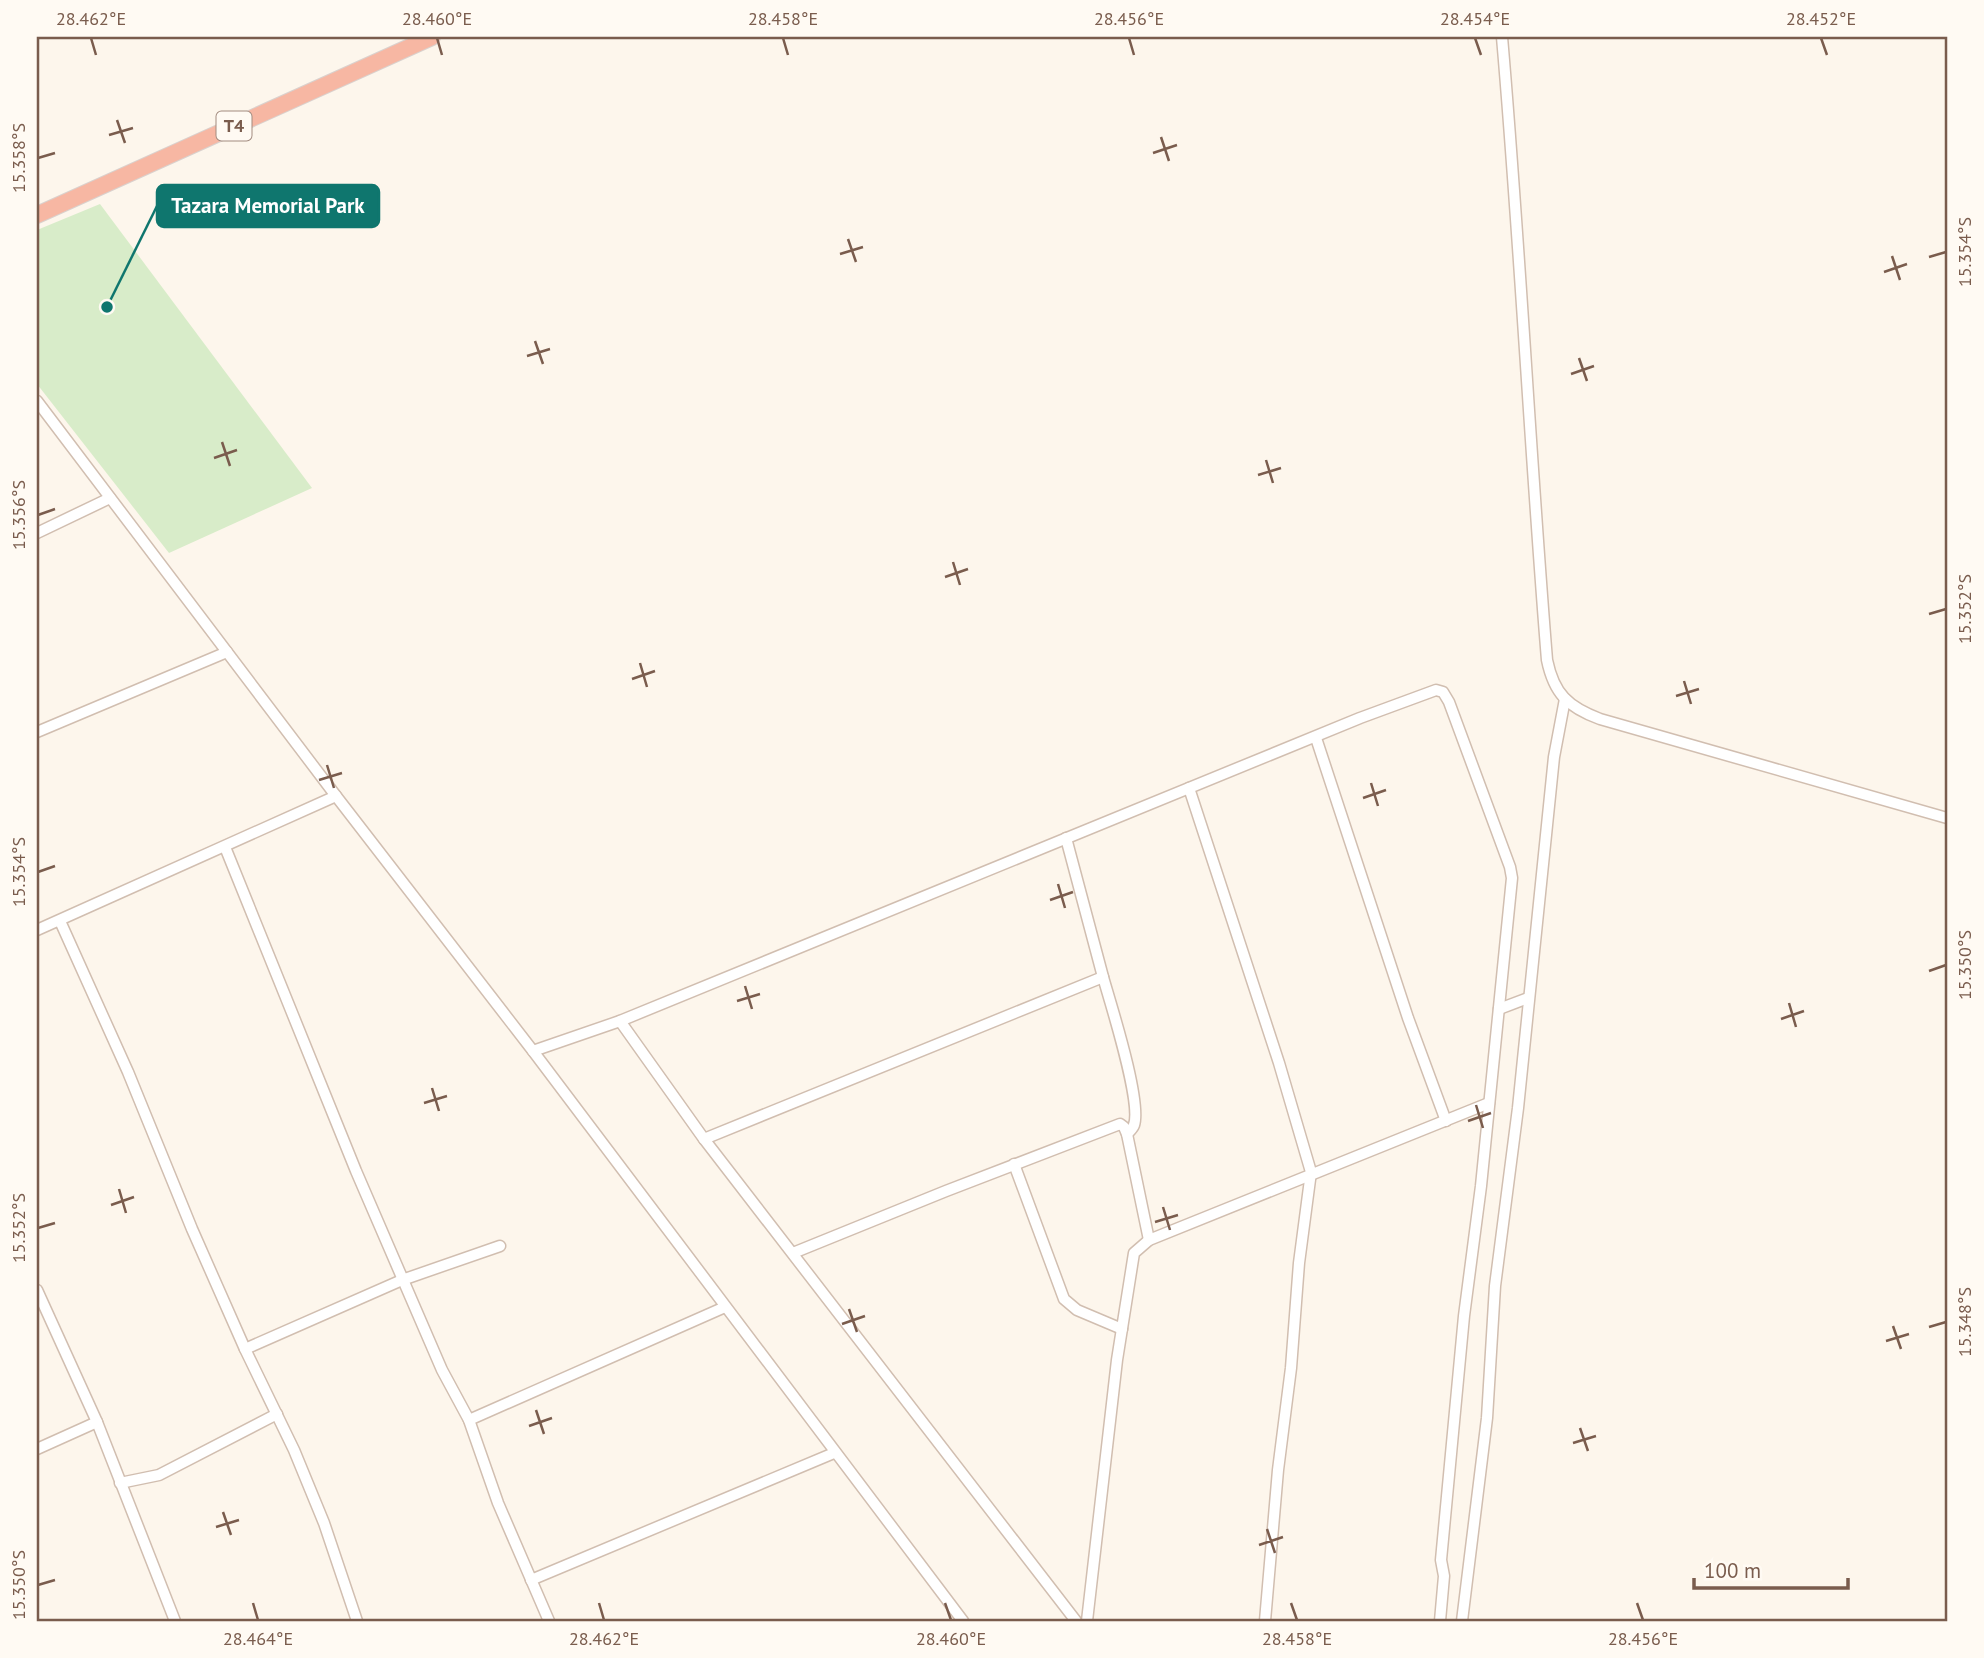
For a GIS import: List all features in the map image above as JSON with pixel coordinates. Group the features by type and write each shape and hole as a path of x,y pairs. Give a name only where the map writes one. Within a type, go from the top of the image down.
{"highway":[{"name":"T4","path":"37,215 432,37"}],"street":[{"path":"1502,37 1547,660 1551,679 1565,699 1578,710 1600,719 1947,818"},
{"path":"37,401 533,1051 963,1621"},
{"path":"37,533 110,498"},
{"path":"37,732 227,653"},
{"path":"533,1051 620,1021 1360,718 1436,690 1443,692 1449,702 1512,878 1453,1424 1441,1560 1444,1576 1440,1621"},
{"path":"1462,1621 1487,1418 1495,1286 1518,1108 1554,757 1565,699"},
{"path":"1316,738 1408,1018 1446,1121"},
{"path":"1189,788 1311,1166 1299,1263 1292,1368 1276,1483 1265,1621"},
{"path":"38,927 60,921 336,796"},
{"path":"1066,838 1127,1060 1135,1115 1134,1127 1127,1134"},
{"path":"225,847 402,1280 442,1370 469,1420 498,1503 549,1621"},
{"path":"60,921 128,1072 192,1229 324,1522 357,1621"},
{"path":"704,1139 1103,977"},
{"path":"1499,1009 1528,999"},
{"path":"620,1021 704,1139 1076,1621"},
{"path":"1087,1621 1122,1329 1135,1252 1149,1240 1489,1103"},
{"path":"793,1254 1014,1164 1120,1125 1127,1134 1149,1240"},
{"path":"1014,1164 1064,1299 1077,1310 1122,1329"},
{"path":"245,1349 402,1280 500,1246"},
{"path":"37,1290 97,1422 175,1621"},
{"path":"469,1420 725,1307"},
{"path":"120,1483 159,1475 277,1414"},
{"path":"37,1448 97,1422"},
{"path":"531,1580 834,1453"}],"green space":[{"path":"100,204 312,488 169,553 37,384 37,230"}],"place":[{"name":"Tazara Memorial Park","path":"107,307"}]}
